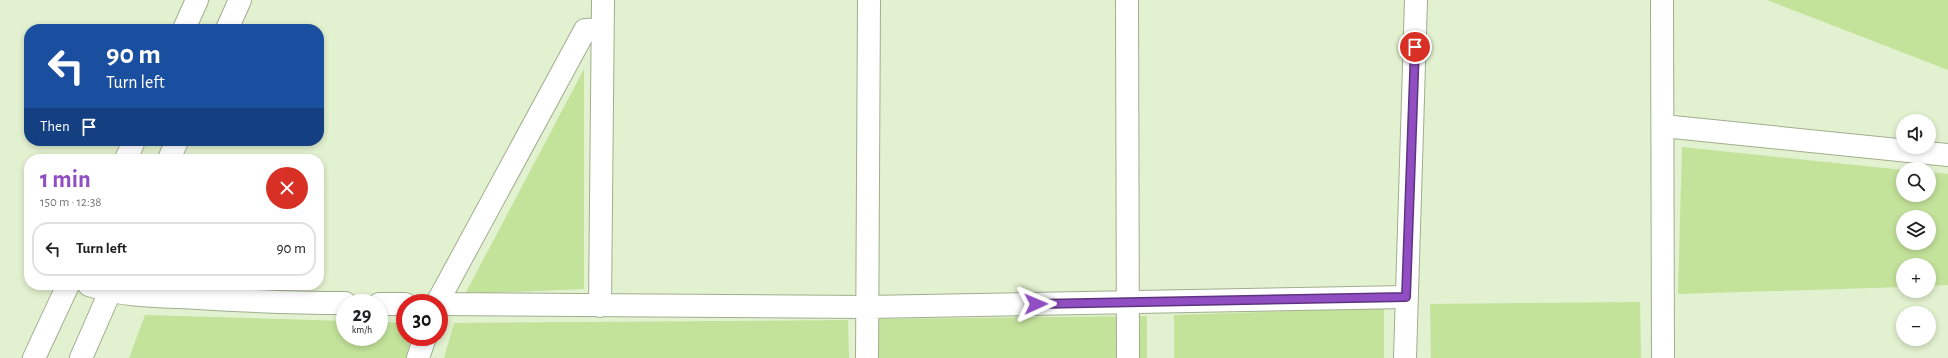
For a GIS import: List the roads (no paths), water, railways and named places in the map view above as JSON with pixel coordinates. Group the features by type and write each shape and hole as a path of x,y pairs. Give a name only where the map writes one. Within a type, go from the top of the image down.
{"street":[{"path":"186,24 197,0"},
{"path":"229,24 240,0"},
{"path":"600,306 602,0"},
{"path":"867,358 869,0"},
{"path":"1127,0 1128,358"},
{"path":"1405,358 1416,0"},
{"path":"1662,0 1663,358"},
{"path":"443,294 584,30 602,28"},
{"path":"1662,126 1948,155"},
{"path":"34,358 66,290"},
{"path":"81,358 112,290"},
{"path":"125,290 298,303 336,303"},
{"path":"448,304 867,307 1406,297"},
{"path":"418,358 423,346"}]}
